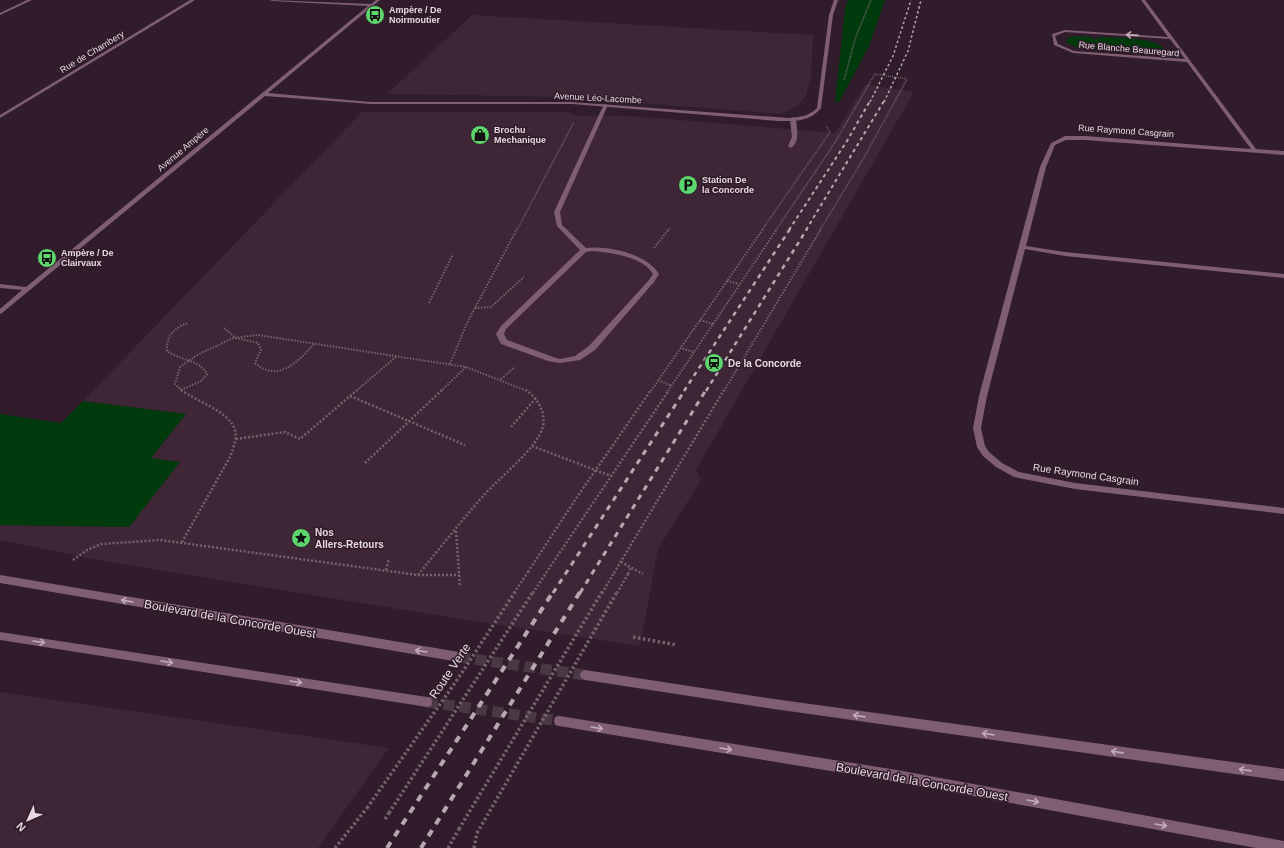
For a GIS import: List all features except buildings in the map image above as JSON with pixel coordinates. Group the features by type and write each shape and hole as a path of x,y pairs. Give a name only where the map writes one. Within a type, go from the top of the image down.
{"street":[{"path":"0,14 30,0"},
{"name":"Rue de Chambery","path":"0,117 193,0"},
{"path":"272,0 371,5"},
{"name":"Avenue Ampère","path":"0,312 378,0"},
{"name":"Avenue Léo-Lacombe","path":"264,94 371,104 552,103 606,105 793,119 808,116 819,108 832,11 836,0"},
{"name":"Rue Blanche Beauregard","path":"1143,0 1255,151"},
{"name":"Rue Blanche Beauregard","path":"1171,38 1069,31 1058,32 1053,35 1056,45 1073,52 1188,61"},
{"path":"584,250 503,328 500,334 504,342 560,361 577,358 592,348 655,278 656,274 653,267 643,261 604,250 584,250 559,225 556,212 606,105"},
{"path":"791,146 795,137 793,119"},
{"name":"Rue Raymond Casgrain","path":"1284,153 1085,138 1060,140 1053,144 1048,151 978,416 978,440 986,454 1008,471 1049,482 1284,511"},
{"path":"1022,247 1065,254 1284,276"},
{"path":"0,286 27,289"},
{"name":"Boulevard de la Concorde Ouest","path":"0,579 459,657"},
{"path":"0,636 427,702"},
{"path":"585,675 781,705 1284,775"},
{"name":"Boulevard de la Concorde Ouest","path":"559,722 897,776 1284,847"}],"path":[{"path":"858,31 871,0"},
{"path":"385,819 546,572 834,144 876,74 907,79 865,156 448,848"},
{"path":"450,364 475,308 574,121"},
{"name":"Route Verte","path":"334,848 367,808 457,680 576,500 830,132 826,126"},
{"path":"649,253 670,228"},
{"path":"429,303 453,254"},
{"path":"475,308 491,307 526,276"},
{"path":"727,281 739,284"},
{"path":"700,320 714,324"},
{"path":"181,390 201,381 206,374 206,370 200,365 186,362 171,355 167,351 166,345 170,334 177,327 188,323"},
{"path":"224,328 229,336 233,338 258,343 261,350 255,363 262,369 274,371 292,365 314,344"},
{"path":"182,542 230,456 237,434 234,424 227,417 181,390 175,384 176,376 180,367 186,362 210,348 233,338 258,335 466,367 501,379 526,390 536,398 541,406 544,425 540,436 507,471 418,575"},
{"path":"680,348 694,352"},
{"path":"236,439 285,432 300,439 397,356"},
{"path":"365,463 466,367"},
{"path":"501,379 513,368"},
{"path":"658,380 672,386"},
{"path":"350,396 465,445"},
{"path":"511,427 536,398"},
{"path":"532,446 611,476"},
{"path":"456,531 460,587"},
{"path":"72,560 86,550 101,544 160,540 418,575 459,575"},
{"path":"386,570 389,559"},
{"path":"621,562 643,574"},
{"path":"474,848 477,833 631,567"},
{"path":"633,637 678,645"}],"shaded area":[{"path":"472,15 813,35 811,76 806,96 798,106 781,114 565,97 387,94"},
{"path":"866,84 914,92 696,470 701,480 658,549 640,646 441,616 103,561 0,540 0,525 129,527 179,462 151,458 186,414 83,401 362,112 567,112 578,116 630,116 835,133"},
{"path":"0,692 389,748 318,848 0,848"}],"green space":[{"path":"848,0 885,0 869,46 839,102 835,102 845,9"},
{"path":"1070,37 1091,37 1093,39 1098,39 1097,37 1144,40 1160,45 1165,50 1154,54 1107,52 1081,48 1071,45 1066,41"},
{"path":"83,401 186,414 151,458 180,462 129,527 0,525 0,414 61,423"}],"tunnel":[{"path":"459,657 585,675"},
{"path":"427,702 559,721"}],"railway":[{"path":"870,102 893,56 911,0"},
{"path":"884,102 908,51 921,0"},
{"path":"789,230 847,141 870,101"},
{"path":"806,230 884,101"},
{"path":"684,391 790,229"},
{"path":"706,391 807,229"},
{"path":"553,593 685,390"},
{"path":"580,593 706,390"},
{"path":"387,848 553,592"},
{"path":"421,848 580,592"}],"place":[{"name":"Ampère / De Noirmoutier","path":"375,15"},
{"name":"Brochu Mechanique","path":"480,135"},
{"name":"Station De la Concorde","path":"688,185"},
{"name":"Ampère / De Clairvaux","path":"47,258"},
{"name":"De la Concorde","path":"714,363"},
{"name":"Nos Allers-Retours","path":"301,538"}]}
